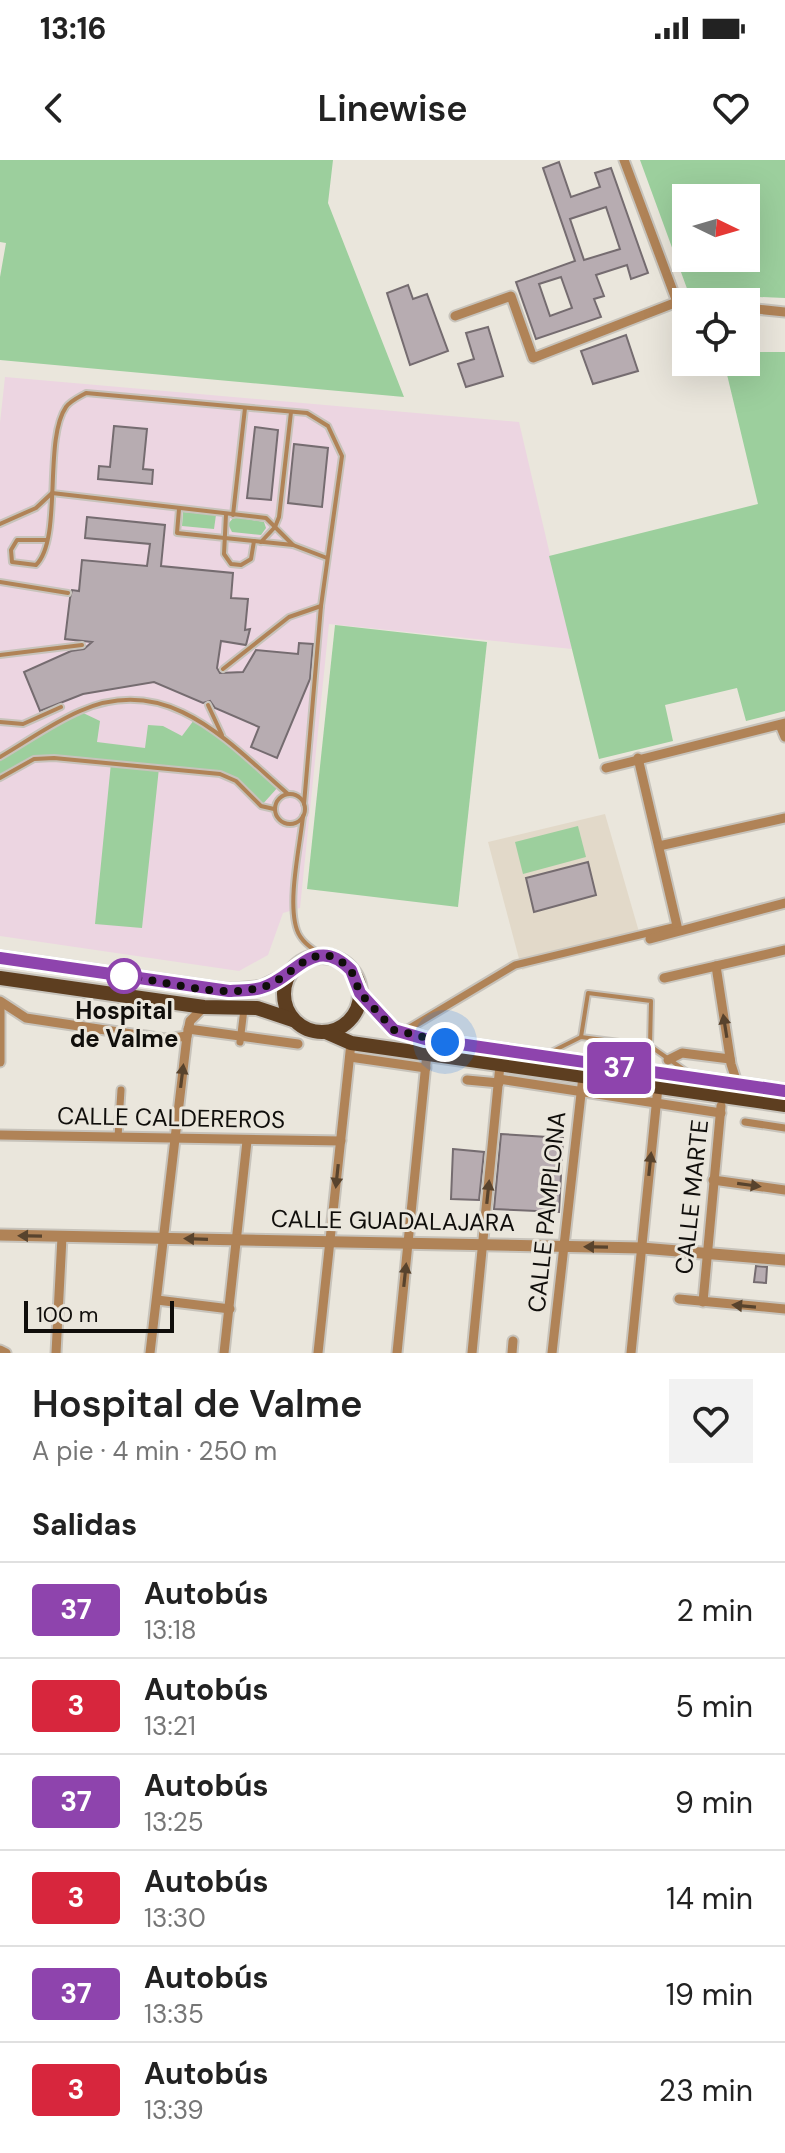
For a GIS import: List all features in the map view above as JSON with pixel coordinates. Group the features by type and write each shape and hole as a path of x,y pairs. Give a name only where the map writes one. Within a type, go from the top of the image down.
{"main road":[{"path":"0,958 229,991 261,988 288,975 305,959 323,956 348,966 357,979 360,993 394,1030 538,1056 785,1091"},
{"path":"288,975 284,1000 293,1020"},
{"path":"0,978 204,1007 257,1008 293,1020 307,1029 326,1032 350,1050 427,1060 499,1075 658,1087 785,1105"},
{"path":"326,1032 349,1020 360,993"}],"street":[{"path":"624,160 675,288"},
{"path":"455,316 511,296 533,358 672,305"},
{"path":"760,309 785,312"},
{"path":"606,768 782,724 785,737"},
{"path":"638,758 678,928"},
{"path":"659,846 785,818"},
{"path":"403,1032 515,965 785,903"},
{"path":"650,939 678,928"},
{"path":"664,978 785,950"},
{"path":"716,966 730,1059 738,1086"},
{"path":"0,1002 26,1018 165,1039 188,1032 298,1044"},
{"path":"0,1002 0,1062"},
{"path":"150,1353 188,1032 190,1021 204,1007"},
{"path":"240,1039 244,1008"},
{"path":"318,1353 350,1050"},
{"path":"668,1060 682,1053 730,1059"},
{"path":"397,1353 427,1060"},
{"path":"467,1080 499,1075 472,1353"},
{"path":"582,1083 657,1103 721,1113"},
{"name":"CALLE PAMPLONA","path":"552,1353 582,1083"},
{"path":"631,1353 658,1087"},
{"path":"118,1137 121,1090"},
{"name":"CALLE MARTE","path":"703,1302 705,1250 723,1096"},
{"path":"745,1122 785,1128"},
{"name":"CALLE CALDEREROS","path":"0,1135 341,1141"},
{"path":"224,1353 247,1141"},
{"path":"713,1180 785,1190"},
{"name":"CALLE GUADALAJARA","path":"0,1235 705,1250 785,1260"},
{"path":"56,1353 62,1237"},
{"path":"679,1299 785,1309"},
{"path":"157,1300 230,1309"},
{"path":"512,1353 513,1341"},
{"path":"0,1350 6,1353"}],"lane":[{"path":"46,540 17,540 11,550 12,562 36,565 43,558 46,540 52,493 59,424 66,406 86,393 307,413 328,426 342,456 321,606 295,902 297,931 304,942 323,956"},
{"path":"233,515 245,408"},
{"path":"261,542 275,527 291,412"},
{"path":"0,524 36,508 52,493 266,518 293,545"},
{"path":"179,508 177,533 293,545 327,558"},
{"path":"226,514 224,554 231,564 241,565 251,559 254,541"},
{"path":"1,584 68,593"},
{"path":"223,669 289,617 321,606"},
{"path":"0,655 82,645"},
{"path":"0,757 79,711 125,701 165,704 197,716 288,794 298,796 304,804"},
{"path":"208,705 223,738"},
{"path":"0,722 23,724 61,707"},
{"path":"0,778 34,759 54,758 220,774 236,781 261,806 274,809"},
{"path":"288,794 277,800 274,809 277,818 286,824 296,823 303,816"},
{"path":"581,1037 588,993 651,1001 650,1046"},
{"path":"538,1056 581,1037 650,1046 698,1079"}],"shaded area":[{"path":"5,377 519,422 572,649 329,624 300,908 283,913 268,955 239,971 0,936 0,423"},
{"path":"605,814 639,932 522,970 488,842"}],"green space":[{"path":"0,160 333,160 328,203 404,397 0,360 0,277 6,243 0,242"},
{"path":"640,160 785,160 785,298 760,297 760,288 687,288 681,272 760,272 760,184 672,184 672,248"},
{"path":"760,352 785,352 785,711 746,721 737,688 665,705 673,741 599,759 549,556 758,504 727,376 760,376"},
{"path":"183,512 216,515 214,529 182,526"},
{"path":"234,517 264,522 266,528 261,535 232,532 228,524"},
{"path":"335,625 487,642 458,907 307,889"},
{"path":"79,711 100,721 97,742 145,748 148,725 163,726 182,736 197,716 279,786 261,806 225,779 159,768 142,928 95,924 111,763 34,759 0,778 0,757"},
{"path":"578,826 586,857 523,874 515,842"}],"building":[{"path":"559,162 571,197 600,187 595,173 611,168 648,273 631,279 627,265 596,275 604,296 594,299 601,317 536,339 516,282 575,261 543,168","holes":["606,207 620,249 584,260 570,219","561,277 572,308 550,316 539,284"]},
{"path":"408,285 413,299 427,294 448,351 410,365 387,293"},
{"path":"488,327 503,376 466,387 458,364 474,359 466,333"},
{"path":"626,335 638,371 593,384 581,351"},
{"path":"114,426 147,429 143,469 153,470 152,484 98,479 99,466 110,467"},
{"path":"255,427 278,430 271,500 247,498"},
{"path":"294,444 328,448 322,507 288,503"},
{"path":"87,517 165,525 161,566 233,573 231,598 248,599 245,630 250,629 246,645 221,641 217,668 220,673 243,672 256,650 298,654 299,643 313,644 310,679 277,758 251,747 259,727 215,708 210,701 203,703 154,682 83,694 40,711 24,672 71,651 84,649 92,642 65,639 70,598 72,590 79,591 82,560 147,566 150,544 85,538"},
{"path":"588,862 596,895 534,912 526,878"},
{"path":"501,1134 563,1138 559,1212 494,1209"},
{"path":"453,1149 484,1152 479,1200 451,1199"},
{"path":"756,1266 767,1267 766,1283 754,1282"}],"bus line":[{"name":"37","path":"0,958 229,991 261,988 288,975 305,959 328,956 351,970 360,993 394,1030 425,1039 785,1091"}],"place":[{"name":"Hospital de Valme","path":"124,976"}],"route":[{"path":"124,976 229,991 261,988 288,975 305,959 333,957 351,970 360,993 394,1030 445,1042"}]}
